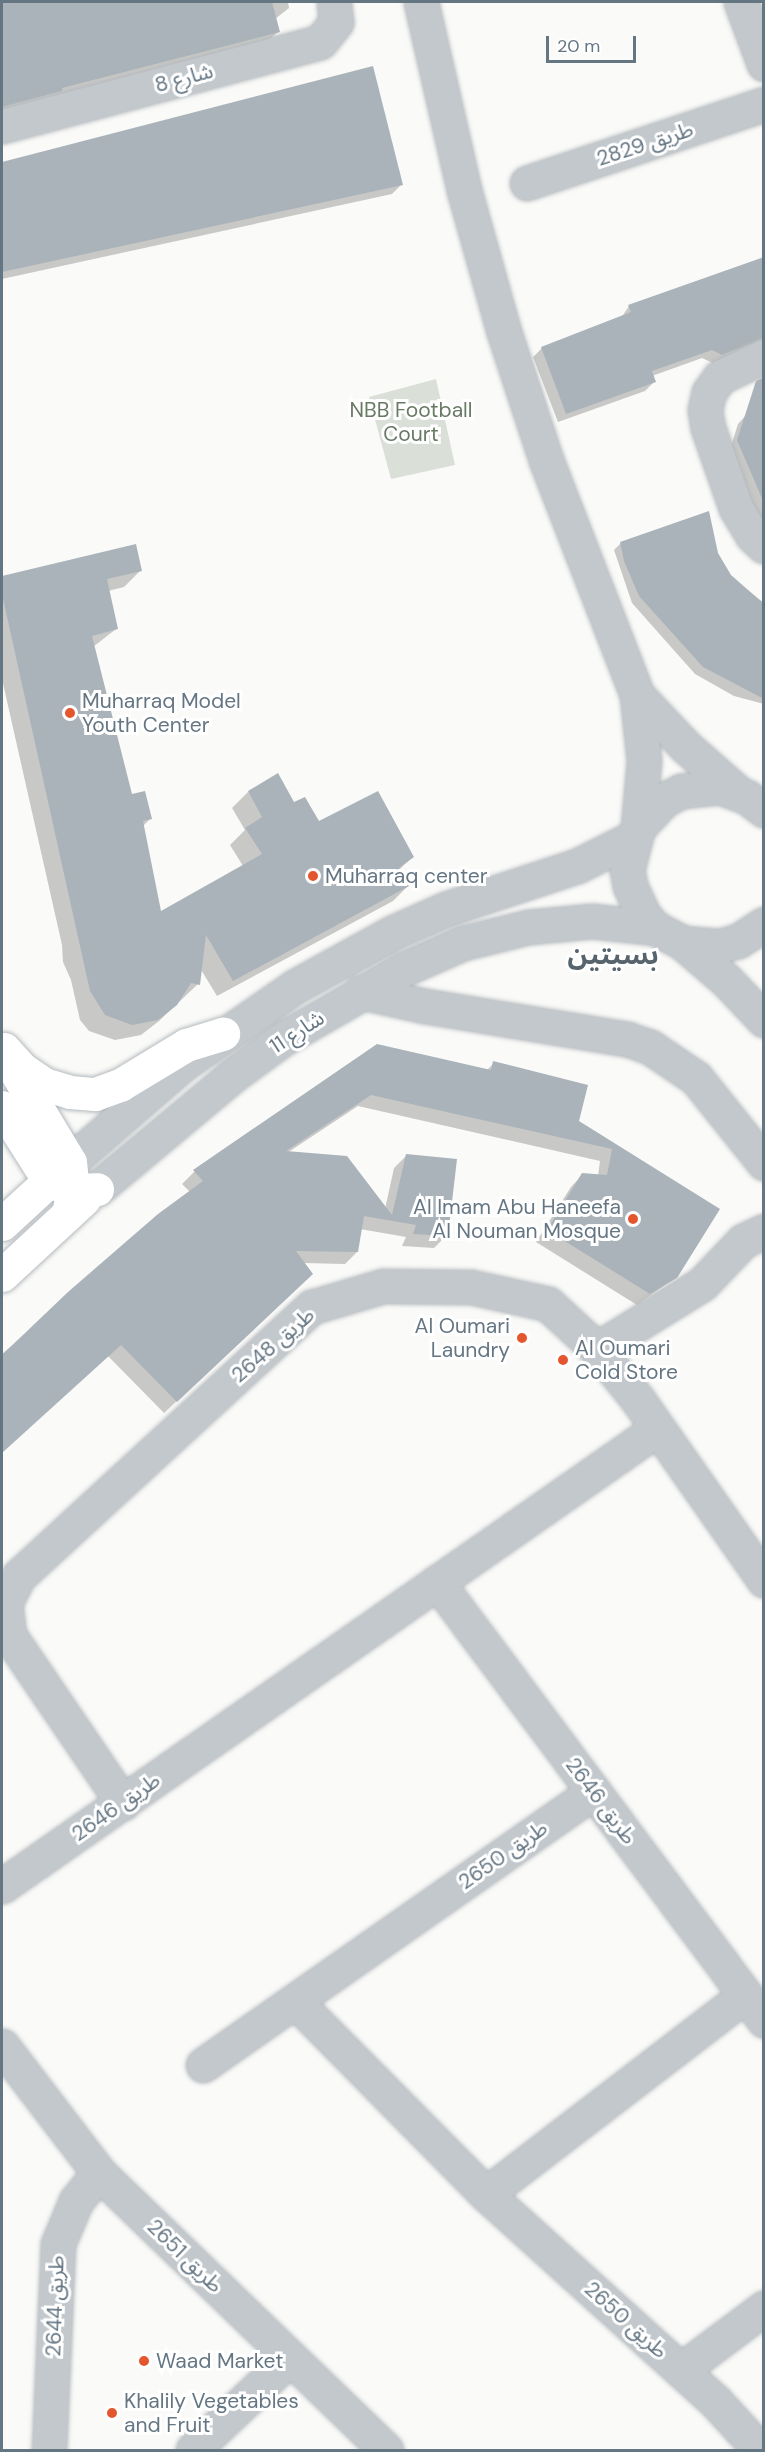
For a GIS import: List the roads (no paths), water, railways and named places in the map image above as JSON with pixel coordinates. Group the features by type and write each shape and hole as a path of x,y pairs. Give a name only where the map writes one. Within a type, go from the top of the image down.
{"main road":[{"path":"3,1046 44,1084 70,1092 95,1094 120,1084 186,1045 223,1034"},
{"path":"3,1046 71,1187"},
{"path":"2,1107 71,1187"},
{"name":"شارع 11","path":"2,1224 71,1187"},
{"name":"شارع 11","path":"2,1275 71,1187"}],"street":[{"name":"شارع 8","path":"2,126 320,42 336,22 334,2"},
{"path":"421,2 464,190 502,329 546,460 637,695 644,761 635,833 628,862 630,886 644,916 655,928 683,943 726,980 764,1020"},
{"path":"741,2 764,64"},
{"name":"طريق 2829","path":"527,183 764,104"},
{"path":"764,356 720,377 709,392 705,410 708,428 736,508 752,535 764,546"},
{"path":"637,695 685,746 753,801"},
{"path":"635,833 664,800 681,791 719,788 753,801"},
{"name":"شارع 11","path":"71,1187 223,1034 294,987 394,932 446,909 577,867 635,833"},
{"name":"شارع 11","path":"71,1187 284,1038 361,992 463,943 528,927 592,921 655,928"},
{"path":"683,943 720,946 738,941 764,924"},
{"path":"361,992 425,1006 627,1039 650,1047 696,1078 764,1163"},
{"path":"597,1349 702,1284 743,1241 764,1231"},
{"name":"طريق 2648","path":"123,1803 9,1635 5,1603 19,1576 312,1307 383,1286 471,1287 548,1304 597,1349 764,1580"},
{"name":"طريق 2646","path":"2,1886 657,1429"},
{"name":"طريق 2646","path":"436,1582 754,2008"},
{"name":"طريق 2650","path":"203,2065 594,1791"},
{"name":"طريق 2650","path":"295,2001 486,2194 681,2370 760,2451"},
{"path":"486,2194 754,2008"},
{"name":"طريق 2651","path":"2,2046 99,2173 386,2451"},
{"name":"طريق 2644","path":"49,2451 58,2244 76,2200 99,2173"},
{"path":"681,2370 764,2308"},
{"path":"194,2451 290,2358"}],"place":[{"name":"Muharraq Model Youth Center","path":"70,713"},
{"name":"Muharraq center","path":"313,876"},
{"name":"Al Imam Abu Haneefa Al Nouman Mosque","path":"633,1219"},
{"name":"Al Oumari Laundry","path":"522,1338"},
{"name":"Al Oumari Cold Store","path":"563,1360"},
{"name":"Waad Market","path":"144,2361"},
{"name":"Khalily Vegetables and Fruit","path":"112,2413"}],"district":[{"name":"بسيتين","path":"613,955"}],"park label":[{"name":"NBB Football Court","path":"411,422"}]}
